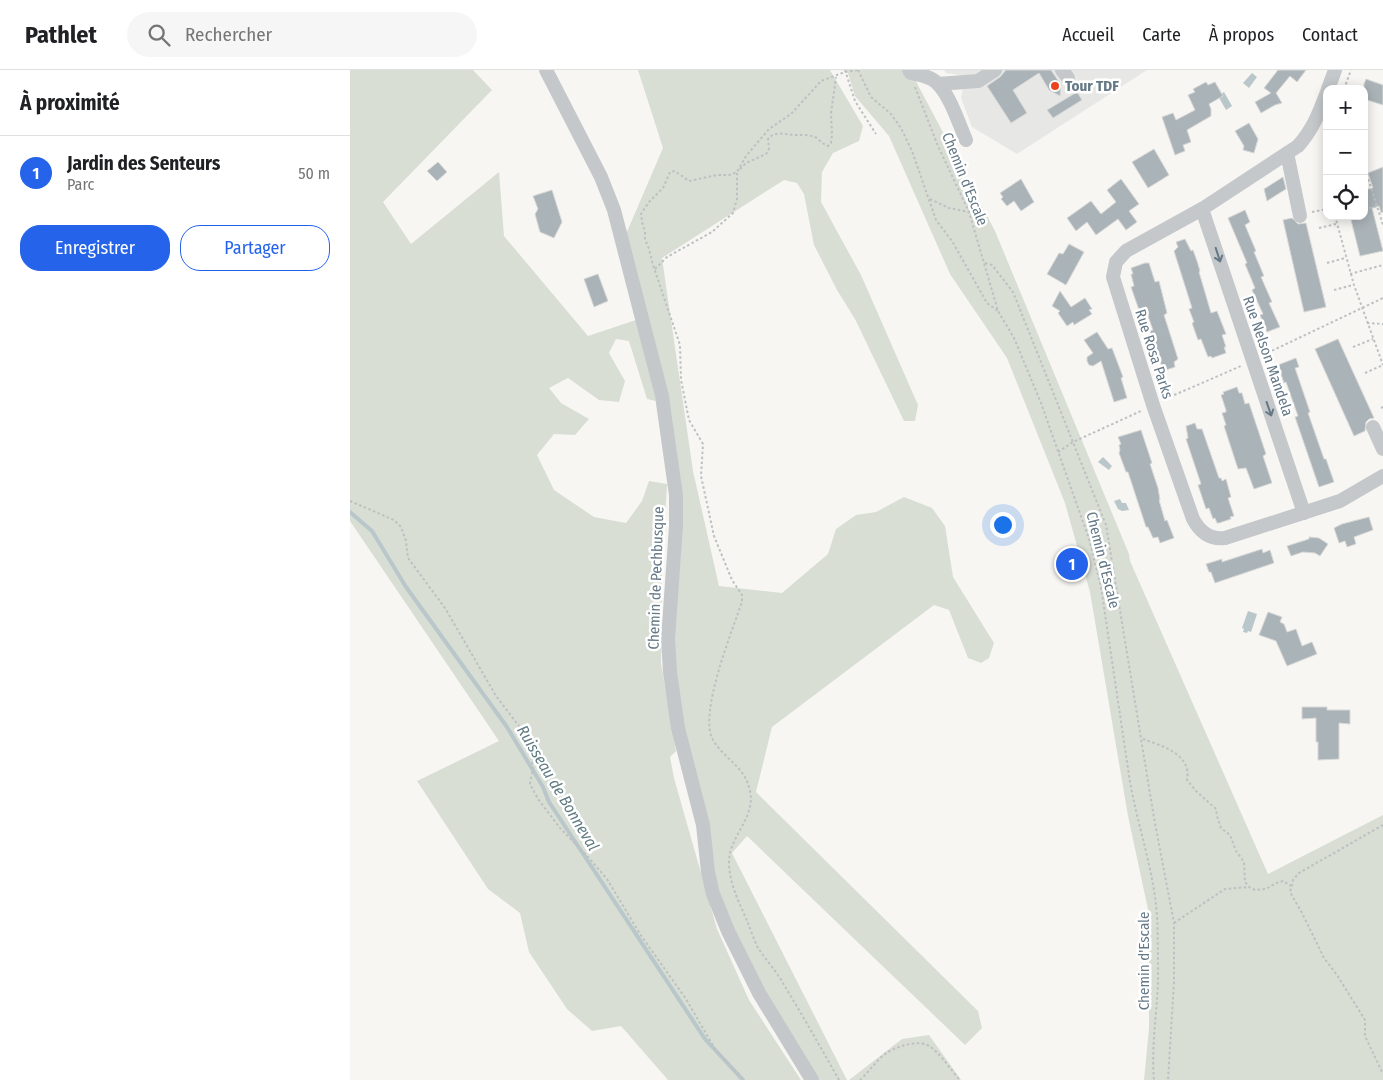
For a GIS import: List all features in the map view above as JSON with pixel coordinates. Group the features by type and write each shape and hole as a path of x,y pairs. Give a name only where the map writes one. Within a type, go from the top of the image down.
{"street":[{"name":"Chemin de Pechbusque","path":"546,70 601,177 614,210 662,396 676,495 676,526 668,639 670,672 678,728 703,825 713,894 728,931 759,993 812,1080"},
{"path":"923,74 978,81 995,70"},
{"name":"Rue Rosa Parks","path":"1329,85 1335,70"},
{"path":"923,74 947,98 966,140"},
{"name":"Rue Rosa Parks","path":"1323,102 1316,122 1298,146 1202,209 1130,248 1119,258 1114,266 1114,282 1153,405 1193,519 1198,528 1206,535 1215,538 1225,538 1304,513 1340,501 1383,476"},
{"path":"1287,153 1300,216"},
{"name":"Rue Nelson Mandela","path":"1202,209 1304,513"},
{"path":"1373,427 1383,449"}],"path":[{"path":"655,269 667,257 712,232 733,213 737,199 737,172 746,156 769,129 791,114 822,81 845,71 858,70 871,97 891,114 901,128 912,151 936,220 952,241 987,303 998,311"},
{"path":"1345,85 1351,70"},
{"path":"845,71 855,101 876,134"},
{"name":"Chemin d'Escale","path":"923,74 915,89 938,146 969,212 998,311 1014,338 1041,402 1089,539 1101,587 1130,782 1151,875 1157,917 1158,981 1154,1034 1154,1080"},
{"path":"836,76 831,113 831,143 828,146 820,142 816,137 777,133 771,135 768,139 769,149 766,154 746,163 737,172 729,175 717,175 689,181 675,171 670,172 663,188 649,202 641,214 646,231 645,240 680,345 681,380 689,420 703,444 701,476 714,536 732,580 742,595 742,602 723,656 711,702 708,723 712,738 717,746 744,772 750,792 751,809 731,845 729,862 732,883 757,946 783,983 839,1080"},
{"path":"1367,175 1383,225"},
{"path":"930,199 949,208 969,212"},
{"path":"1368,208 1377,206"},
{"path":"1336,220 1361,308 1383,365 1365,372"},
{"path":"1319,228 1336,224"},
{"path":"1327,263 1345,258"},
{"path":"985,263 992,265 1012,292 1106,526 1154,818 1174,923 1174,982 1168,1080"},
{"path":"1350,274 1383,265"},
{"path":"1334,290 1354,285"},
{"path":"1058,452 1073,442 1253,361 1383,298"},
{"path":"1367,323 1383,324"},
{"path":"1353,347 1373,339"},
{"path":"350,501 394,520 401,528 406,541 408,558 445,608 496,696 519,726 531,753 533,768 530,784 538,799 560,828 607,879 640,934 686,999 715,1049 744,1080"},
{"path":"1142,738 1174,751 1182,759 1189,772 1187,780 1196,791 1216,808 1221,828 1230,835 1236,851 1244,862 1245,882 1249,887 1255,890 1266,889 1283,881 1291,886"},
{"path":"1383,825 1300,873 1293,880 1290,892 1324,958 1365,1020 1364,1036 1383,1074"},
{"path":"1174,923 1225,889 1249,887"},
{"path":"860,1080 887,1053 909,1044 921,1043 931,1046 947,1062 960,1080"}],"shaded area":[{"path":"350,70 473,70 492,90 383,202 411,244 499,172 504,236 588,336 636,320 656,401 647,399 629,341 616,339 609,353 625,381 619,402 599,400 568,378 549,388 561,403 589,419 575,435 554,434 537,455 554,490 594,517 626,523 642,501 649,481 667,484 662,574 661,663 676,751 670,757 674,778 717,929 749,1000 801,1080 668,1080 621,1026 592,1031 567,1009 529,952 520,913 488,889 417,781 499,741 350,521"},
{"path":"638,70 830,70 863,126 859,141 833,153 822,172 821,202 861,275 918,405 915,421 904,421 855,319 837,290 814,245 804,194 797,183 784,180 662,258 693,471 719,586 782,593 828,554 836,529 856,515 876,512 904,497 932,508 945,526 953,577 994,643 989,658 981,663 968,658 949,610 934,605 772,727 756,792 978,1011 982,1028 965,1045 747,836 732,853 847,1080 818,1080 762,993 726,912 712,871 676,689 673,633 680,565 683,498 671,410 626,234 663,148"},
{"path":"847,70 910,70 995,231 1129,554 1130,561 1268,874 1383,815 1383,1080 1144,1080 1149,1028 1149,914 1128,816 1090,592 1065,503 1007,358 950,274 889,136 855,96"},
{"path":"944,70 1147,70 1017,154 972,127 961,98 965,76 946,73"},
{"path":"1252,73 1257,77 1249,88 1243,83"},
{"path":"1224,92 1232,106 1226,110 1218,96"},
{"path":"1103,457 1112,466 1109,470 1098,462"},
{"path":"1120,499 1122,503 1126,503 1129,510 1122,511 1118,509 1114,501"},
{"path":"1248,611 1257,614 1251,632 1248,631 1247,633 1243,632 1244,629 1242,628"},
{"path":"929,1035 961,1080 849,1080 902,1039"}],"building":[{"path":"1006,70 1051,70 1061,85 1060,96 1049,90 1039,73 1013,90 1027,113 1011,123 987,86"},
{"path":"1278,70 1306,70 1297,82 1290,76 1276,93 1282,103 1261,113 1255,102 1271,93 1264,88"},
{"path":"1366,79 1383,85 1383,105 1368,100 1368,85 1364,84"},
{"path":"1206,82 1208,85 1215,82 1223,96 1209,104 1211,116 1187,130 1191,142 1183,145 1185,151 1175,155 1162,117 1173,113 1176,120 1195,110 1188,95 1195,92 1193,89"},
{"path":"1077,92 1082,100 1053,118 1047,110"},
{"path":"1249,123 1258,139 1254,153 1243,150 1244,146 1235,131"},
{"path":"1154,149 1169,175 1148,188 1132,162"},
{"path":"438,162 447,172 437,181 427,171"},
{"path":"1383,167 1383,212 1381,213 1379,206 1372,208 1383,251 1360,256 1351,220 1368,220 1368,189 1373,188 1368,173"},
{"path":"1283,177 1286,189 1267,201 1264,189"},
{"path":"1021,179 1034,202 1021,211 1014,201 1007,206 1001,199 1003,197 1000,193"},
{"path":"1121,179 1139,204 1129,211 1137,222 1126,230 1118,219 1096,235 1087,222 1076,231 1067,218 1091,201 1101,214 1116,202 1107,190"},
{"path":"552,190 562,222 554,238 540,232 535,214 538,209 533,196"},
{"path":"1245,210 1250,222 1245,225 1264,276 1261,277 1272,302 1269,303 1280,327 1267,332 1260,315 1263,314 1252,290 1255,288 1245,264 1247,263 1228,218"},
{"path":"1292,218 1298,224 1306,223 1326,307 1304,312 1283,220"},
{"path":"1185,239 1191,251 1193,250 1197,261 1211,313 1217,311 1226,334 1222,335 1226,353 1212,358 1211,356 1208,357 1201,339 1198,340 1189,309 1192,308 1174,251 1178,247 1176,242"},
{"path":"1069,244 1084,252 1066,285 1047,274 1059,253 1063,254"},
{"path":"1149,263 1155,282 1159,281 1167,313 1164,315 1178,359 1174,362 1175,367 1166,370 1164,365 1162,366 1158,361 1150,338 1152,338 1150,331 1153,330 1145,308 1139,310 1131,287 1134,286 1131,268"},
{"path":"598,274 608,301 594,307 584,279"},
{"path":"1060,291 1071,307 1085,298 1092,309 1089,310 1092,314 1074,325 1073,322 1067,326 1058,313 1060,311 1052,306"},
{"path":"1097,332 1108,349 1112,348 1123,377 1121,378 1127,398 1114,402 1101,361 1093,366 1089,365 1087,361 1087,357 1093,353 1084,340"},
{"path":"1338,339 1374,418 1366,422 1365,431 1354,436 1315,349"},
{"path":"1296,358 1299,367 1295,368 1310,412 1308,413 1334,482 1319,487 1295,417 1298,416 1278,365"},
{"path":"1237,387 1239,393 1242,393 1245,404 1249,403 1266,454 1263,456 1272,483 1254,489 1246,468 1238,469 1224,426 1226,425 1222,413 1226,412 1226,410 1221,395 1224,394 1223,392"},
{"path":"1195,423 1197,429 1202,429 1219,478 1222,481 1226,479 1231,497 1228,498 1234,516 1219,523 1217,523 1215,518 1213,519 1209,508 1206,509 1198,485 1201,484 1186,439 1188,438 1186,426"},
{"path":"1141,430 1152,463 1150,464 1158,488 1159,500 1165,521 1167,520 1174,538 1160,543 1158,537 1153,538 1148,527 1146,527 1128,472 1126,472 1119,453 1119,445 1121,444 1118,437"},
{"path":"1369,517 1373,530 1354,537 1356,544 1347,547 1345,541 1339,543 1334,528"},
{"path":"1309,537 1319,538 1328,544 1320,556 1315,553 1303,552 1291,556 1287,546 1309,539"},
{"path":"1262,549 1263,553 1270,550 1274,563 1215,583 1206,564 1222,559 1222,562"},
{"path":"1268,612 1282,617 1280,622 1284,624 1287,632 1296,629 1302,646 1312,642 1317,654 1287,666 1276,641 1259,635"},
{"path":"1302,707 1327,707 1327,710 1350,710 1350,724 1339,723 1339,759 1318,760 1316,718 1302,719"}],"waterway":[{"name":"Ruisseau de Bonneval","path":"350,512 372,531 406,587 507,727 543,787 549,802 705,1039 743,1080"}],"place":[{"name":"Tour TDF","path":"1055,86"},
{"name":"Jardin des Senteurs","path":"1072,564"}]}
